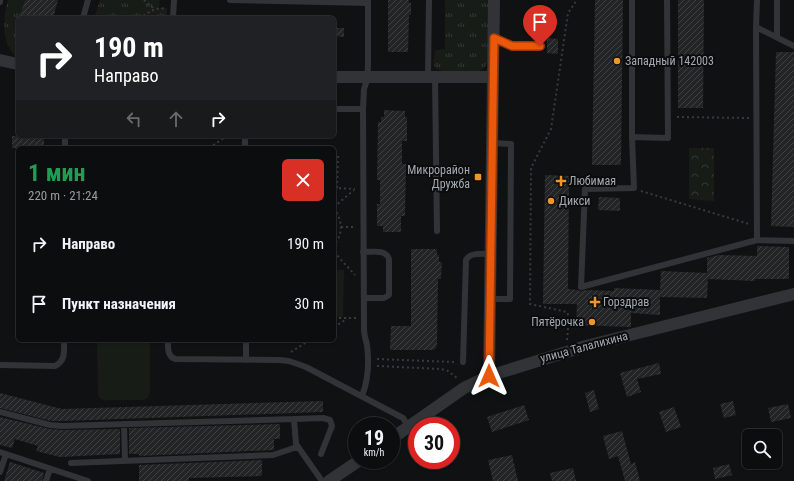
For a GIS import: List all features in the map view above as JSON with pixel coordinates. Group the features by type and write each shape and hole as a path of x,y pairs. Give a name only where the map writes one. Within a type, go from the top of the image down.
{"street":[{"path":"489,376 494,0"},
{"path":"0,60 16,64"},
{"path":"336,77 493,77"},
{"name":"улица Талалихина","path":"423,417 464,388 489,376 586,346 794,294"},
{"path":"330,481 348,468"}],"lane":[{"path":"84,16 88,0"},
{"path":"173,16 174,0"},
{"path":"230,0 368,2 369,59 364,90 363,109 364,318 368,359 366,386 362,396"},
{"path":"429,0 437,231"},
{"path":"632,0 632,137 634,188 584,189 581,287 757,240 794,241"},
{"path":"632,137 668,138 667,0"},
{"path":"756,0 757,240"},
{"path":"777,0 777,37"},
{"path":"756,27 794,46"},
{"path":"494,38 512,46 540,46"},
{"path":"336,109 363,109"},
{"path":"489,299 510,299 511,144 493,143"},
{"path":"364,252 386,253 389,259 389,291 387,297 364,298"},
{"path":"463,362 466,260 472,255 490,254"},
{"path":"0,365 55,366 60,363 63,358 64,342"},
{"path":"168,342 169,354 175,359 287,361 306,367 403,418 408,426"},
{"path":"246,342 246,360"},
{"path":"0,412 54,426 323,418 330,420 332,426 321,454"},
{"path":"294,419 294,438 298,447 322,481"},
{"path":"124,424 125,460"},
{"path":"71,463 273,456 298,447"},
{"path":"0,472 3,453 88,481"},
{"path":"46,481 50,468"}],"path":[{"path":"143,16 155,9 148,5 144,0"},
{"path":"567,341 569,317 567,312 530,304 531,168 551,129 568,13 577,0"},
{"path":"668,116 757,118"},
{"path":"212,146 224,138"},
{"path":"338,155 336,188 363,189"},
{"path":"634,188 757,227"},
{"path":"336,206 355,189"},
{"path":"336,211 339,215 341,228 336,242"},
{"path":"341,228 363,227"},
{"path":"336,254 353,274 364,275"},
{"path":"336,318 364,318"},
{"path":"336,326 348,318"},
{"path":"287,361 291,353 296,348 306,342"},
{"path":"368,359 463,362"},
{"path":"367,366 441,369 448,371 459,379"}],"green space":[{"path":"8,0 25,0 20,16 16,16 16,55 8,46 6,39 4,31"},
{"path":"100,0 160,0 159,8 167,8 167,16 95,16"},
{"path":"445,0 488,0 488,58 483,69 476,72 442,71 435,68 433,61 435,51 445,49"},
{"path":"689,148 714,148 714,201 689,199"},
{"path":"336,270 344,270 343,318 336,317"},
{"path":"97,342 150,342 150,392 148,398 143,400 105,400 98,396"}],"building":[{"path":"25,0 58,0 54,16 20,16"},
{"path":"388,0 409,0 409,3 411,3 411,15 409,15 408,52 388,52"},
{"path":"595,0 623,0 621,165 592,165"},
{"path":"678,0 704,0 703,108 678,108"},
{"path":"336,28 344,28 344,37 336,36"},
{"path":"547,38 558,39 558,54 547,53"},
{"path":"776,52 794,52 794,227 771,226"},
{"path":"384,110 405,111 405,117 407,117 407,141 402,141 402,164 406,164 405,216 401,216 401,232 383,232 383,226 377,226 377,204 380,204 380,180 377,180 378,122 381,122 381,117 384,117"},
{"path":"12,136 16,136 16,138 44,138 44,146 16,146 16,148 12,148"},
{"path":"545,175 569,176 568,289 580,291 614,291 614,288 660,290 661,271 707,273 707,258 719,255 757,256 757,246 789,247 789,279 755,279 755,281 708,279 707,298 660,297 660,315 631,313 631,327 576,325 577,304 543,304"},
{"path":"599,197 620,198 620,211 598,210"},
{"path":"411,249 437,249 439,262 442,262 441,279 438,279 437,344 436,348 433,350 390,350 391,326 411,326"},
{"path":"659,363 661,374 637,379 641,392 627,397 620,373"},
{"path":"594,390 599,409 590,412 585,393"},
{"path":"0,393 62,409 323,401 323,412 51,421 0,408"},
{"path":"733,401 736,415 724,418 720,404"},
{"path":"788,404 791,418 771,422 768,408"},
{"path":"524,405 529,420 492,432 487,417"},
{"path":"674,407 681,427 666,432 659,412"},
{"path":"0,417 50,429 120,429 120,454 60,457 36,451 38,446 15,439 12,448 0,445"},
{"path":"280,424 280,439 274,439 274,450 139,456 139,454 129,454 129,428"},
{"path":"622,431 631,464 635,462 640,481 625,481 618,456 609,459 603,436"},
{"path":"512,455 518,481 493,481 488,460"},
{"path":"262,460 262,476 189,478 189,481 139,481 139,465"},
{"path":"10,462 44,473 42,481 4,481"},
{"path":"729,464 732,475 715,479 713,468"},
{"path":"573,468 576,481 552,481 550,473"}],"place":[{"name":"Западный 142003","path":"617,61"},
{"name":"Микрорайон Дружба","path":"478,177"},
{"name":"Любимая","path":"561,181"},
{"name":"Дикси","path":"551,201"},
{"name":"Горздрав","path":"595,302"},
{"name":"Пятёрочка","path":"592,322"}],"route":[{"path":"489,376 494,38 512,46 540,46"}]}
